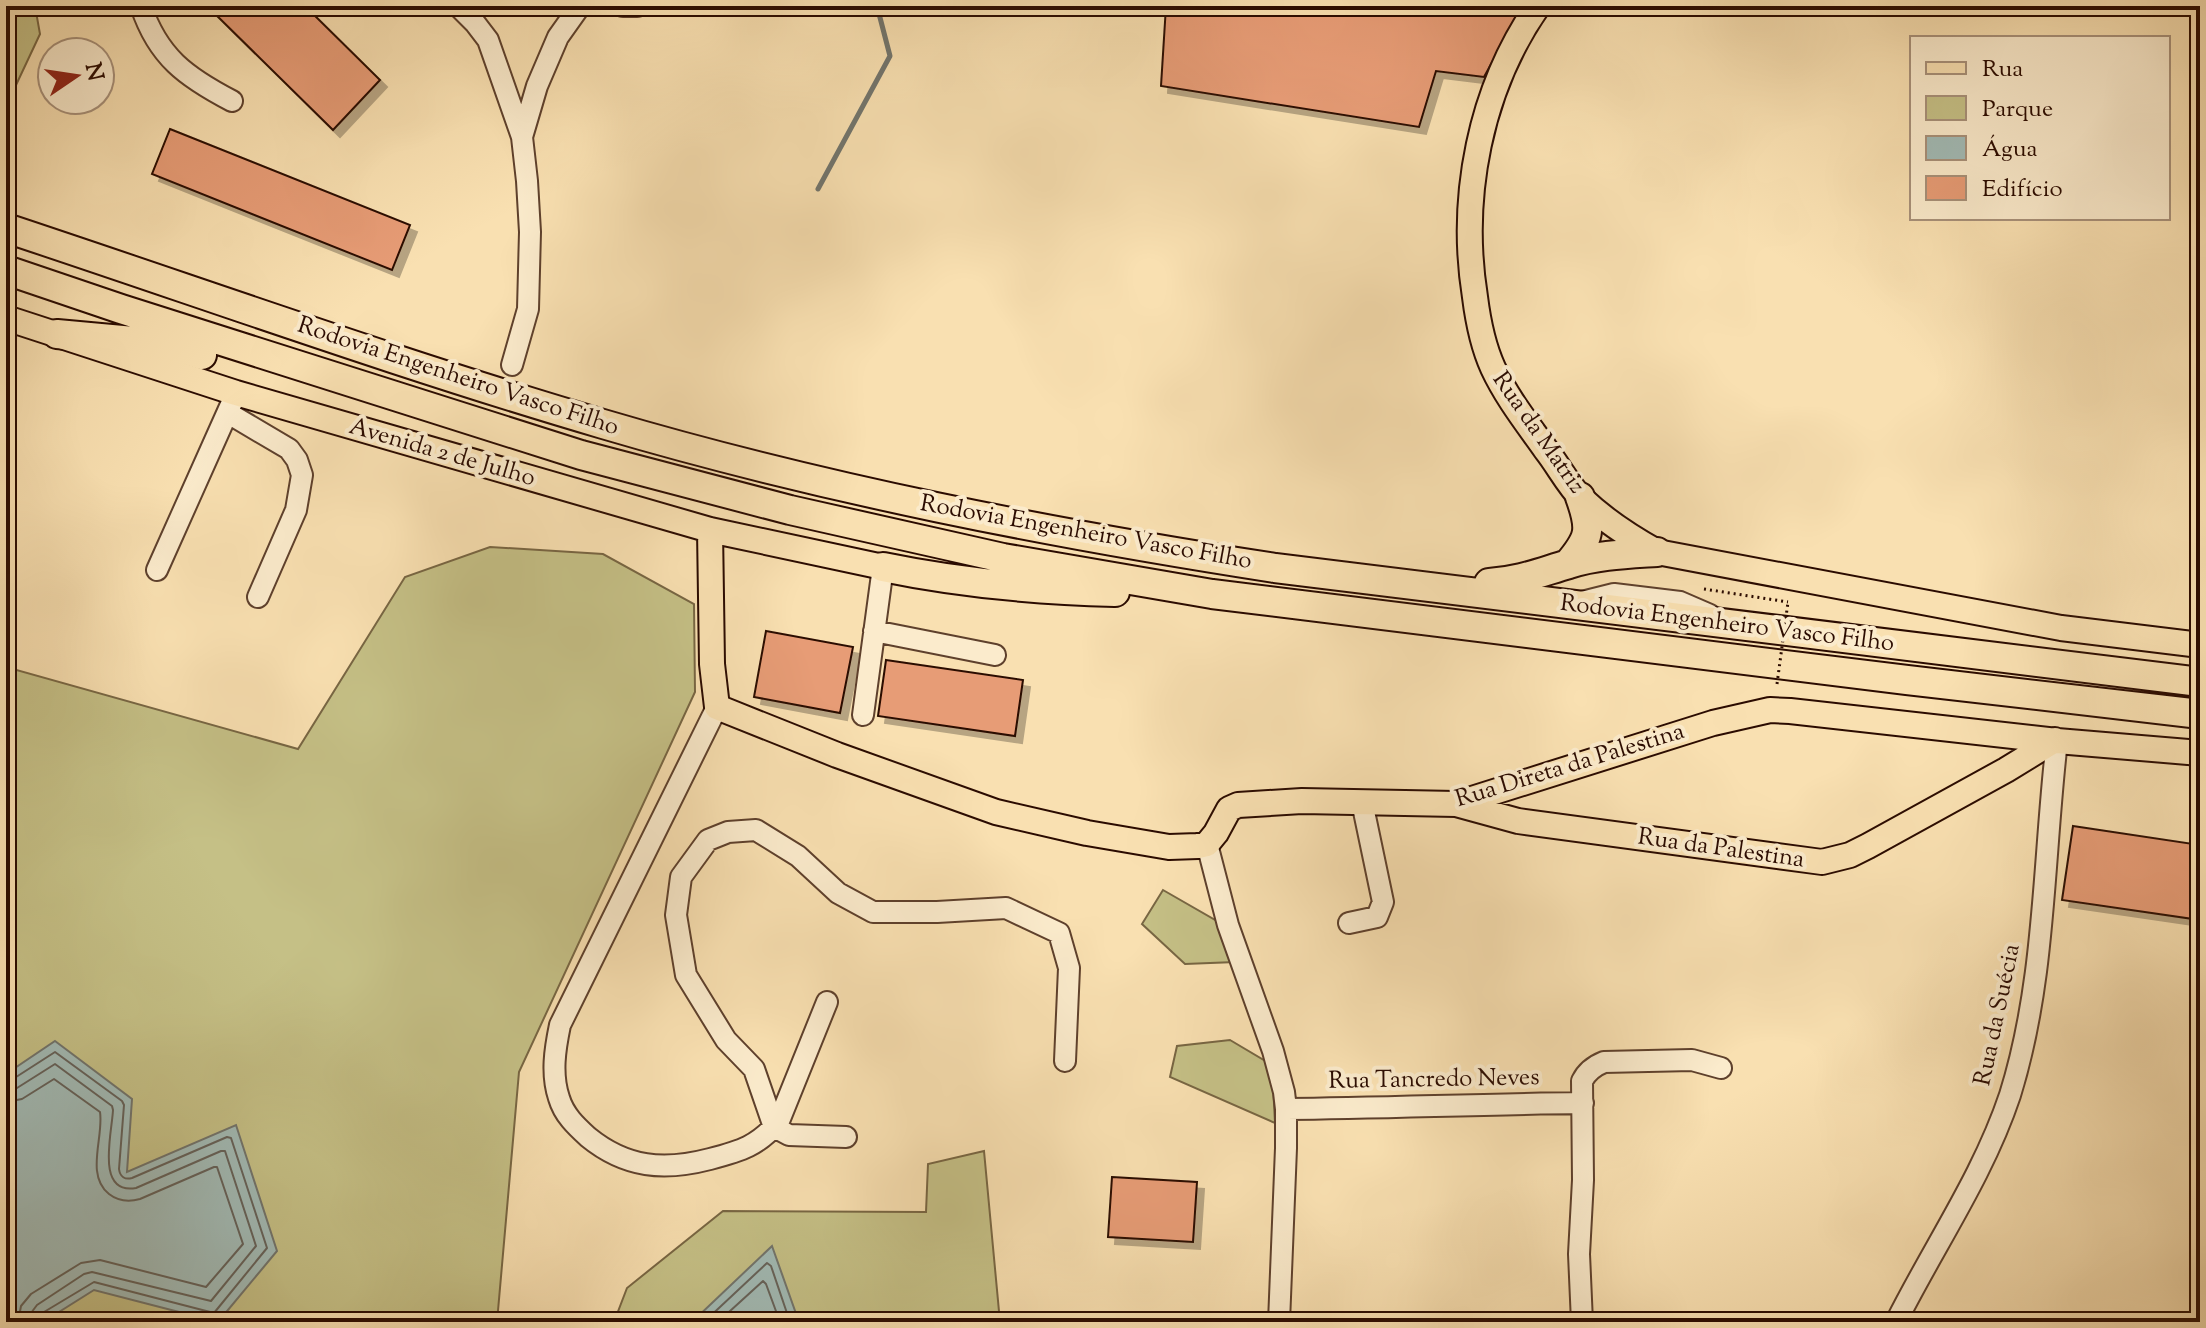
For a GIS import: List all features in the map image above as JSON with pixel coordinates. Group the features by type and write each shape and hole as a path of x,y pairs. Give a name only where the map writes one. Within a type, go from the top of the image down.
{"highway":[{"name":"Rodovia Engenheiro Vasco Filho","path":"6,228 341,341 604,424 734,460 990,518 1147,548 1311,572 2200,682"},
{"name":"Rodovia Engenheiro Vasco Filho","path":"6,270 581,455 805,513 1003,558 1212,594 2200,714"},
{"path":"57,334 166,344 403,413 459,416"},
{"path":"1568,564 1584,545 1587,534 1580,497"},
{"path":"1311,572 1351,568 1483,583 1525,579 1568,564 1612,555 1657,552"},
{"path":"883,567 963,582 1068,591 1212,594"}],"main road":[{"name":"Rua da Matriz","path":"1538,6 1502,70 1481,136 1471,198 1470,245 1479,325 1491,366 1509,400 1580,497 1618,528 1657,552"},
{"name":"Avenida 2 de Julho","path":"6,318 57,334 232,403 710,530 883,567"},
{"path":"710,530 712,664 717,707 837,755 996,812 1087,833 1169,847 1207,844"},
{"path":"1657,552 2061,628 2200,645"},
{"name":"Rua Direta da Palestina","path":"1207,844 1229,809 1238,805 1302,801 1456,804 1713,723 1770,710 2200,753"},
{"name":"Rua da Palestina","path":"1456,804 1518,821 1822,862 1850,855 1868,846 2056,741"}],"street":[{"path":"141,6 148,28 164,52 199,84 232,101"},
{"path":"458,6 488,40 522,137 530,232 528,309 512,365"},
{"path":"522,137 537,86 554,46 580,6"},
{"path":"623,6 637,6"},
{"path":"157,570 232,403 289,449 302,475 296,510 258,597"},
{"path":"863,715 883,567"},
{"path":"874,631 995,655"},
{"path":"717,707 560,1025 554,1050 554,1079 559,1101 572,1123 599,1146 639,1164 662,1167 699,1162 752,1146 779,1121 827,1002"},
{"name":"Rua da Suécia","path":"1896,1322 1961,1206 1991,1144 2021,1053 2042,933 2056,741"},
{"path":"1349,923 1377,917 1383,902 1362,802"},
{"path":"846,1137 789,1135 774,1127 754,1069 726,1040 686,975 676,915 681,877 708,840 728,832 756,830 798,856 838,893 873,912 1006,908 1059,933 1069,968 1065,1061"},
{"path":"1207,844 1228,925 1279,1067 1286,1109 1279,1322"},
{"path":"1582,1322 1579,1254 1583,1180 1582,1081 1585,1075 1604,1062 1692,1060 1721,1068"},
{"name":"Rua Tancredo Neves","path":"1286,1109 1583,1103"}],"path":[{"path":"1704,589 1788,602 1777,684"}],"green space":[{"path":"6,6 35,6 40,34 36,36 36,43 9,100 6,100"},
{"path":"490,547 603,554 694,604 695,692 519,1072 497,1322 6,1322 6,667 298,749 405,577"},
{"path":"1163,890 1222,924 1235,962 1185,964 1142,924"},
{"path":"1230,1040 1272,1065 1275,1123 1170,1077 1177,1046"},
{"path":"984,1151 1000,1322 614,1322 627,1288 723,1211 926,1212 928,1164"}],"water":[{"path":"55,1041 132,1099 127,1172 236,1125 277,1251 218,1322 94,1290 43,1322 6,1322 6,1074"},
{"path":"772,1246 799,1322 692,1322"}],"building":[{"path":"207,6 305,6 380,80 333,130"},
{"path":"1166,6 1523,6 1484,77 1436,71 1419,127 1161,86"},
{"path":"170,129 410,225 392,270 152,174"},
{"path":"766,631 853,647 840,713 754,697"},
{"path":"886,660 1023,680 1015,736 878,716"},
{"path":"2073,826 2200,845 2200,920 2062,900"},
{"path":"1112,1177 1197,1182 1193,1242 1108,1237"}],"waterway":[{"path":"818,189 890,56 877,6"}]}
